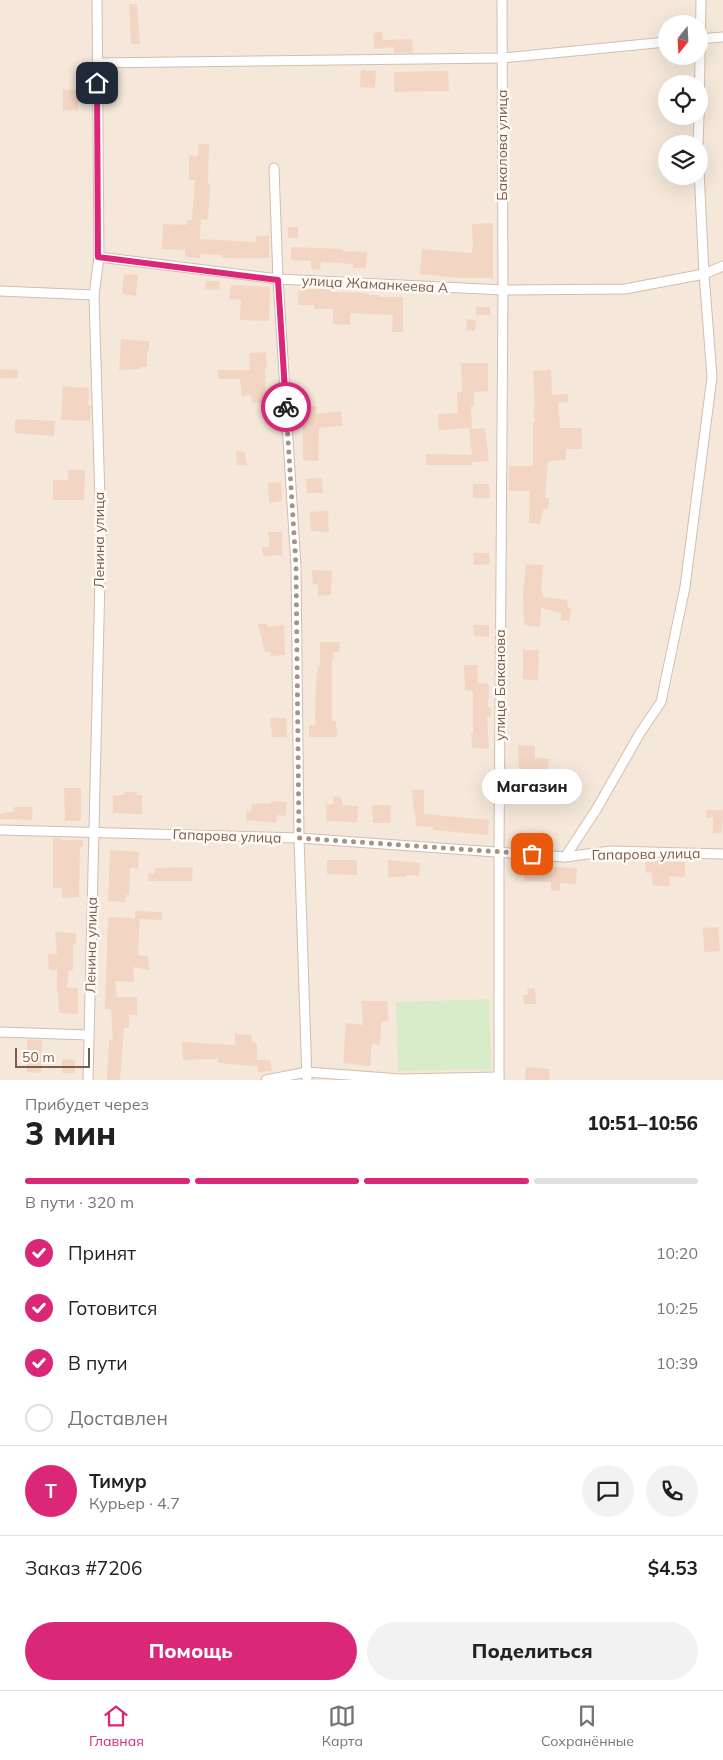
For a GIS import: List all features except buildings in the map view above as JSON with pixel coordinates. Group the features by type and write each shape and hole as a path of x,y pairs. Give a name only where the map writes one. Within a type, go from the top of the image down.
{"street":[{"name":"Ленина улица","path":"88,1080 100,536 94,295 98,257 97,0"},
{"name":"Бакалова улица","path":"502,0 503,290"},
{"path":"701,0 701,15"},
{"path":"708,38 723,37"},
{"path":"97,63 502,58 658,43"},
{"path":"274,168 278,280 296,566 299,838 307,1076"},
{"path":"565,857 596,810 640,733 661,702 685,587 712,377 700,185"},
{"name":"улица Жаманкеева А","path":"98,257 278,280 503,290 625,289 704,274 723,266"},
{"name":"улица Баканова","path":"500,1078 499,851 503,290"},
{"path":"0,291 94,295"},
{"name":"Гапарова улица","path":"0,830 299,838 565,857 611,851 723,854"},
{"path":"0,1032 89,1035"},
{"path":"266,1080 307,1076 401,1079 500,1078"}],"shaded area":[{"path":"0,0 723,0 723,1080 0,1080"}],"green space":[{"path":"489,999 491,1069 398,1071 396,1002"}],"way so far":[{"path":"286,407 296,566 299,838 532,854"}],"place":[{"name":"Магазин","path":"532,854"}],"route":[{"path":"97,83 98,257 278,280 286,407"}]}
